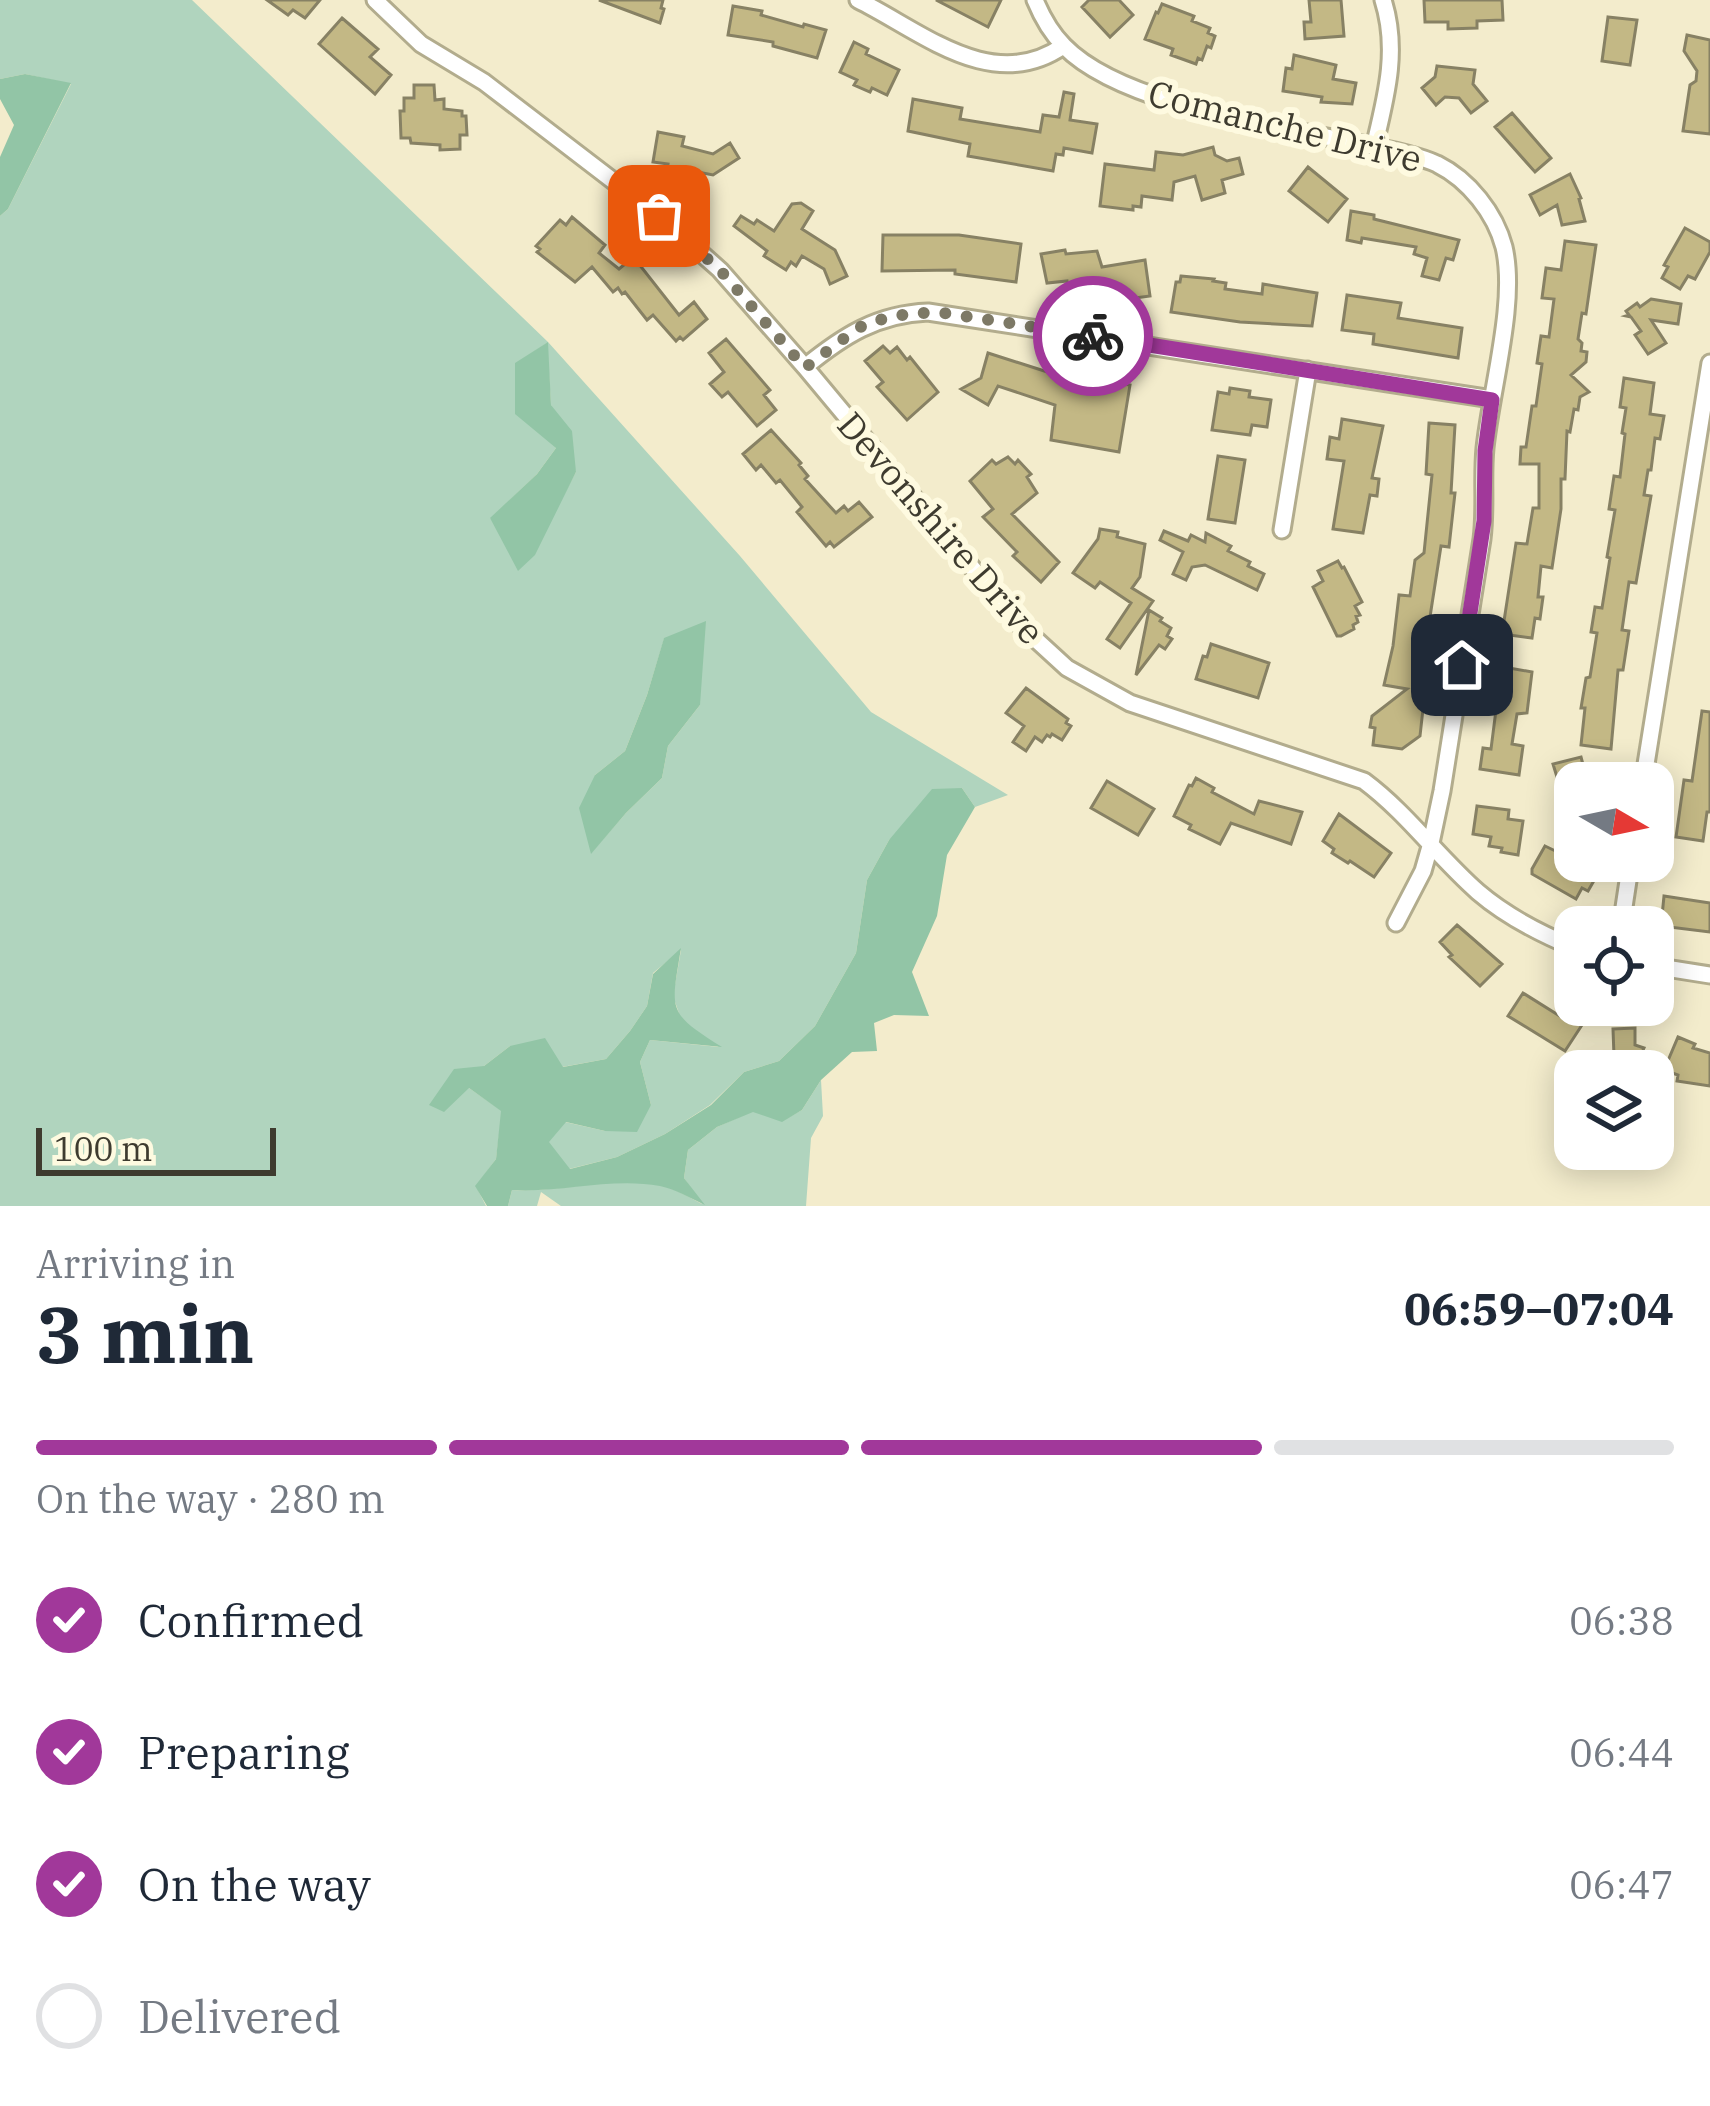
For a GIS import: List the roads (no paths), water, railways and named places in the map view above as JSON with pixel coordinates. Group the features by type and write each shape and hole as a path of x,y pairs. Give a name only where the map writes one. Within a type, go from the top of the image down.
{"street":[{"name":"Devonshire Drive","path":"375,0 421,44 484,82 659,216 720,270 1019,624 1067,668 1130,703 1364,781 1476,889 1554,939"},
{"path":"858,0 981,62 1031,62 1063,46"},
{"name":"Comanche Drive","path":"1035,0 1063,46 1103,75 1184,106 1425,160 1472,190 1494,222 1507,261 1508,282 1485,451 1482,539 1431,843 1423,871 1396,922"},
{"path":"1374,147 1392,55 1383,0"},
{"path":"805,368 858,328 894,315 928,312 1492,400"},
{"path":"1646,762 1710,363"},
{"path":"1282,530 1308,370"},
{"path":"1674,969 1710,975"}]}
